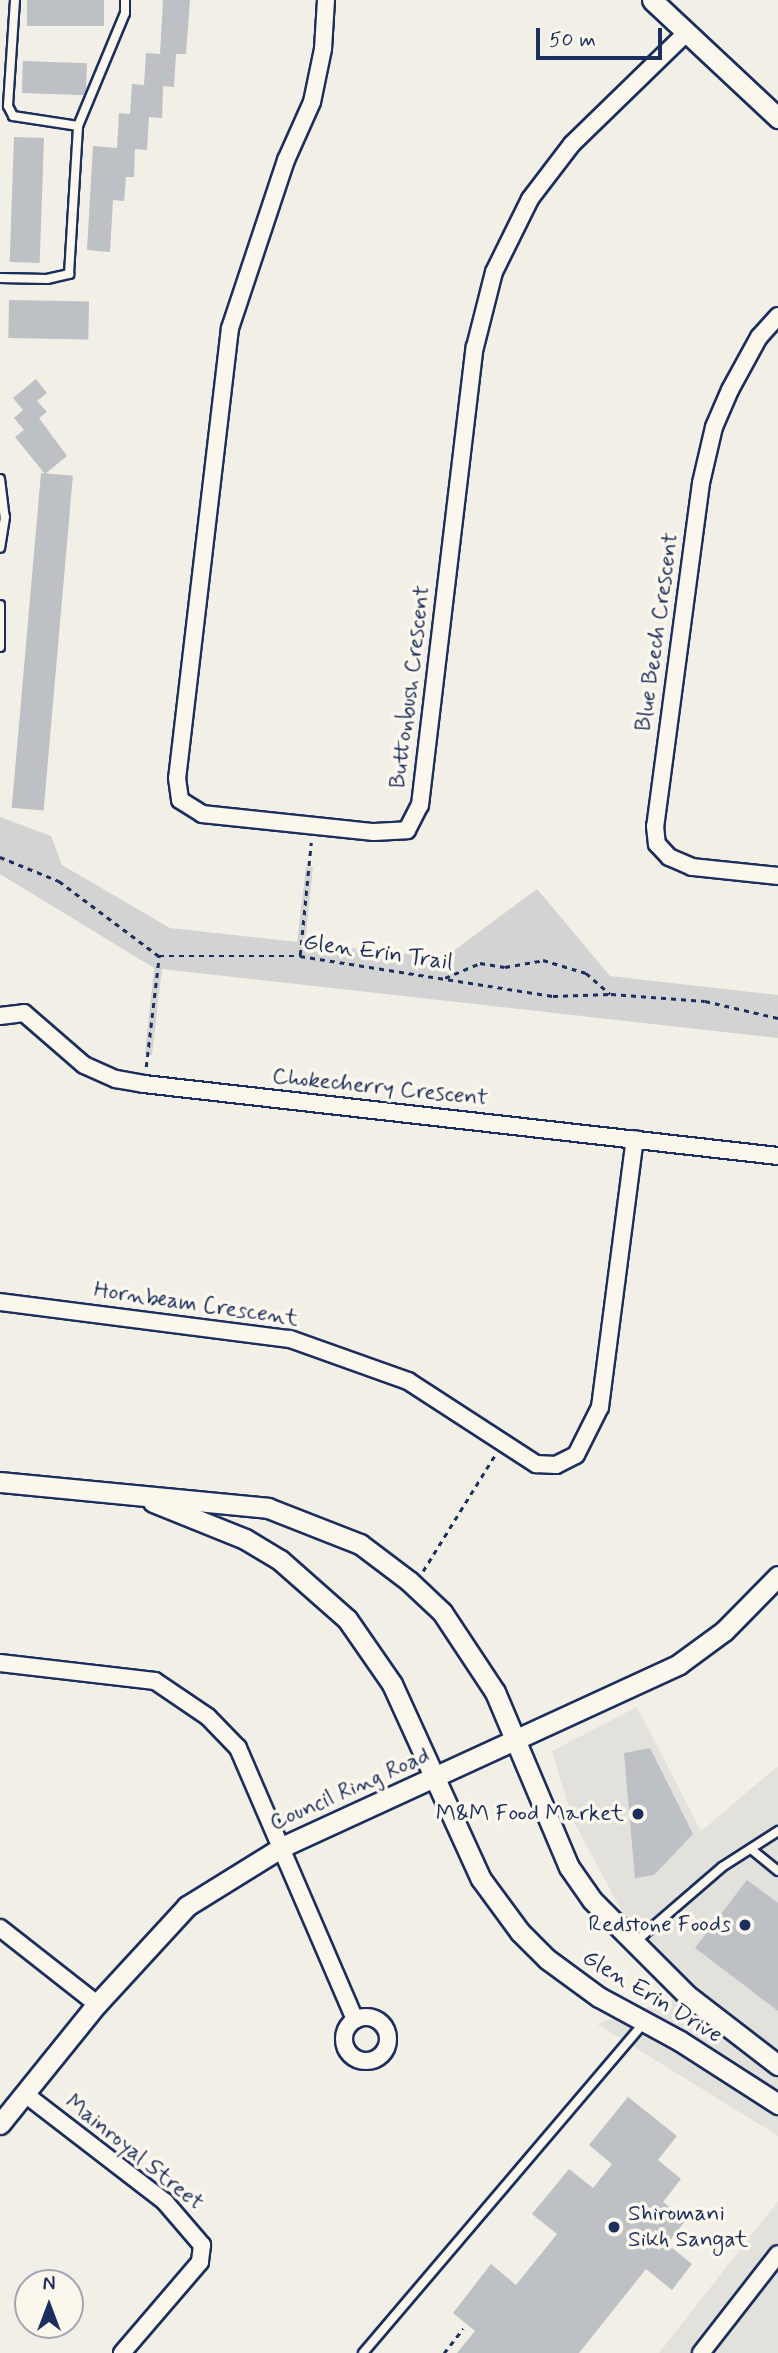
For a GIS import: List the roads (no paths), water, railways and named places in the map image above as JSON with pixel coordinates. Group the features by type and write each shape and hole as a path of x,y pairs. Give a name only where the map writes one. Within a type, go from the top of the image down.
{"street":[{"name":"Buttonbush Crescent","path":"326,0 323,49 312,102 286,160 230,328 177,778 180,800 202,814 313,826 407,830 420,804 475,347 494,272 530,199 572,144 687,32"},
{"path":"652,0 778,118"},
{"name":"Blue Beech Crescent","path":"778,316 759,337 730,390 714,427 701,482 654,826 657,844 669,856 692,867 778,876"},
{"name":"Chokecherry Crescent","path":"0,1016 24,1013 84,1065 116,1079 778,1156"},
{"name":"Hornbeam Crescent","path":"0,1301 290,1339 408,1381 504,1440 536,1464 556,1465 576,1455 600,1407 635,1139"},
{"name":"Glen Erin Drive","path":"0,1482 138,1497 224,1500 268,1507 360,1544 414,1585 442,1612 471,1650 516,1740 569,1867 592,1900 687,1995 778,2065"},
{"name":"Glen Erin Drive","path":"138,1497 245,1539 307,1580 373,1651 481,1879 520,1932 571,1978 778,2104"},
{"name":"Council Ring Road","path":"0,2124 97,2004 187,1906 282,1847 435,1779 679,1664 724,1631 778,1576"},
{"path":"0,1663 155,1681 188,1699 238,1748 355,2020"},
{"path":"0,1928 97,2004"},
{"name":"Mainroyal Street","path":"25,2094 165,2202 202,2245 200,2262 122,2353"},
{"path":"701,2353 778,2253"}],"lane":[{"path":"15,0 8,106 13,116 78,126"},
{"path":"0,278 47,279 69,274 78,126 125,13 125,0"},
{"path":"0,479 5,517 0,548"},
{"path":"0,605 0,647"},
{"path":"634,1943 722,1867 778,1831"},
{"path":"751,1849 778,1871"},
{"path":"363,2353 644,2023"}],"place":[{"name":"M&M Food Market","path":"638,1814"},
{"name":"Redstone Foods","path":"745,1925"},
{"name":"Shiromani Sikh Sangat","path":"614,2227"}]}
